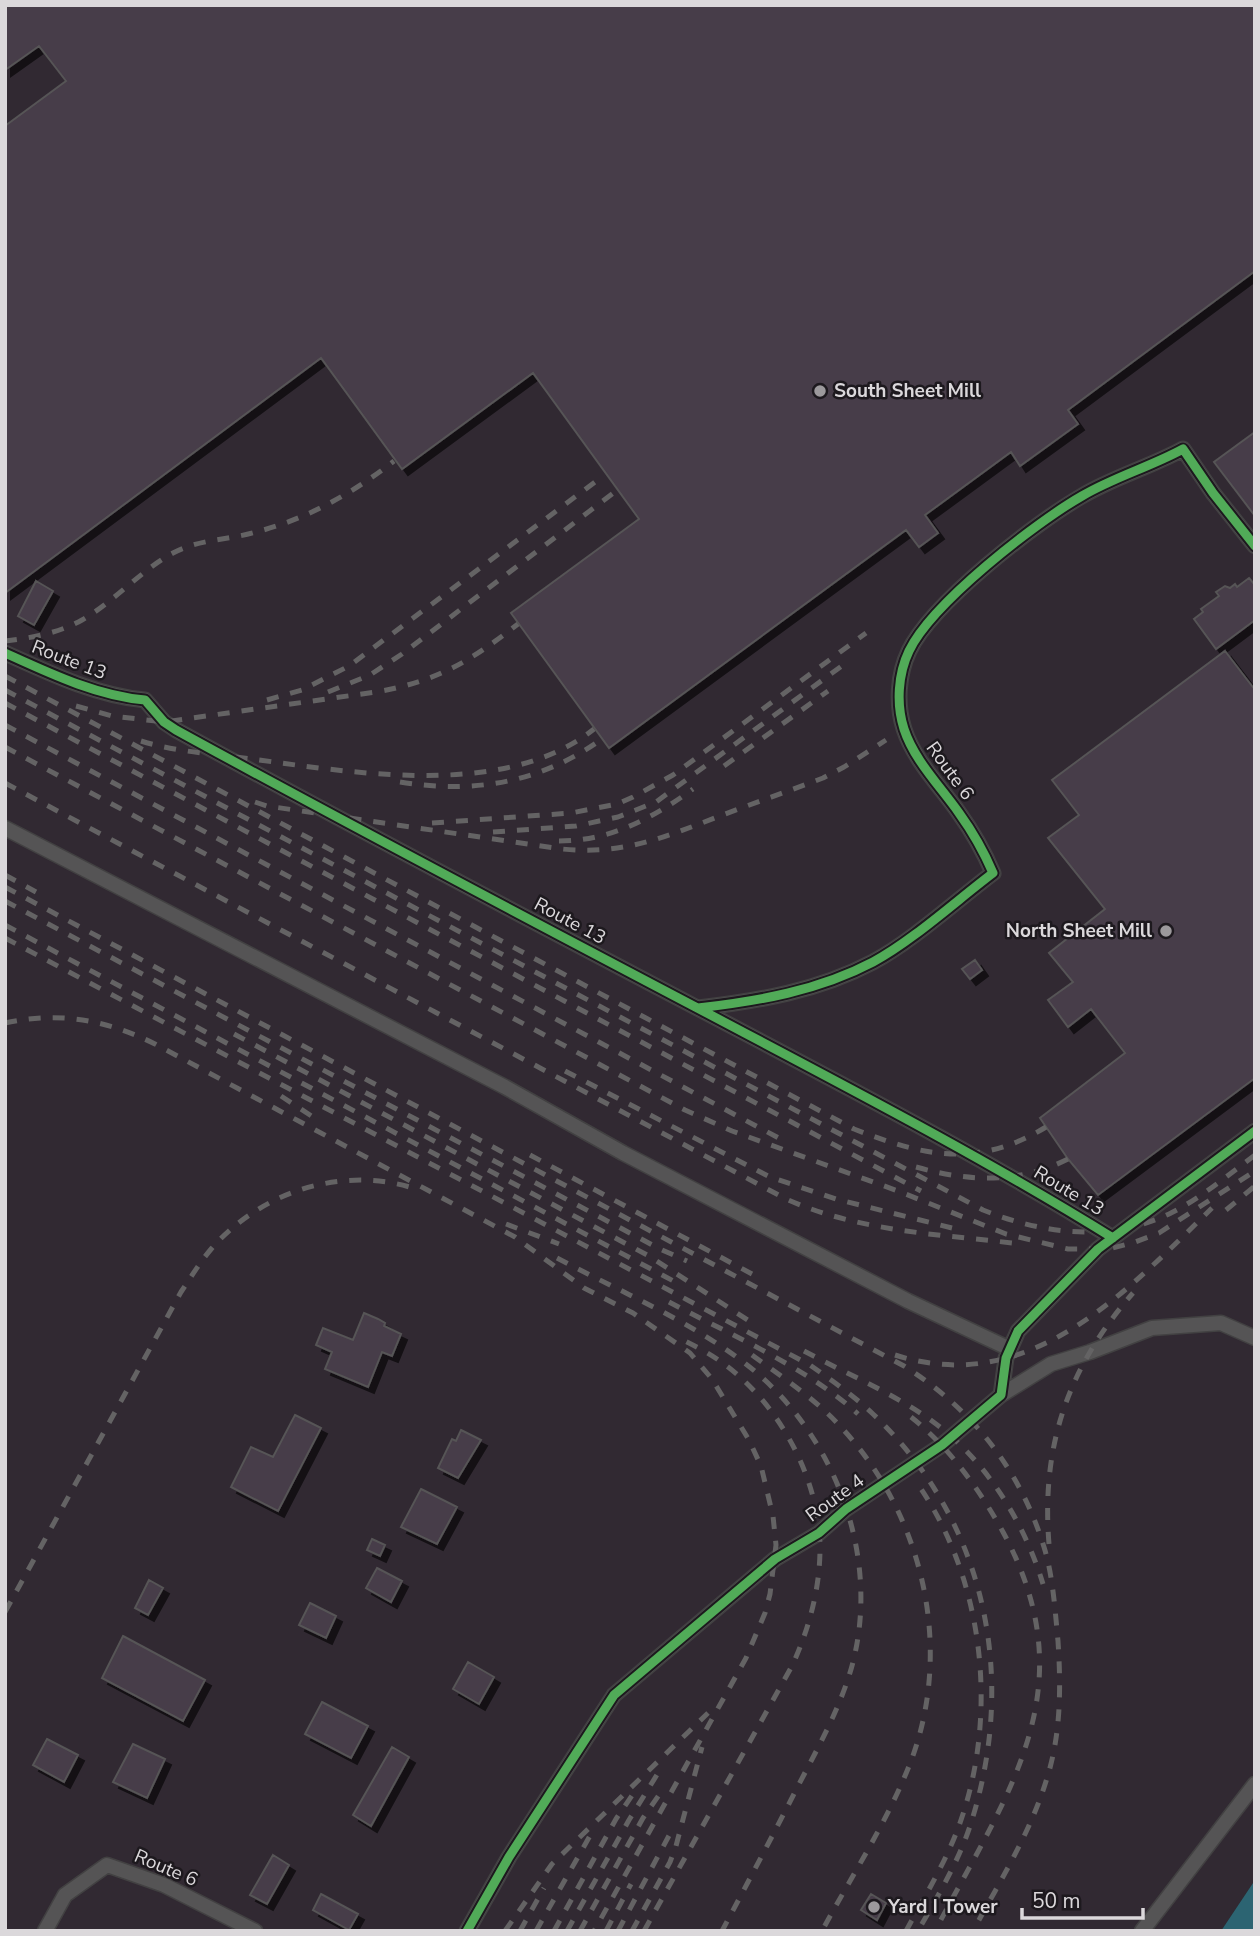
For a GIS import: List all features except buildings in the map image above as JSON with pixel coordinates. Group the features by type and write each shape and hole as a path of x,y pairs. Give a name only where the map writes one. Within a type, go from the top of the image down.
{"street":[{"name":"Route 6","path":"698,1008 796,992 851,972 900,945 993,873 960,814 908,740 901,717 900,691 903,667 921,632 962,588 1021,538 1082,496 1183,449 1213,493 1255,546"},
{"name":"Route 13","path":"5,653 97,690 124,698 145,700 164,722 176,730 961,1148 1113,1238"},
{"path":"5,828 505,1087 623,1153 908,1300 1010,1349"},
{"path":"1001,1395 1006,1358 1018,1331 1098,1249 1255,1131"},
{"name":"Route 4","path":"464,1929 614,1695 775,1559 818,1533 846,1509 942,1445 1001,1395 1051,1364 1152,1328 1222,1323 1255,1338"},
{"path":"1142,1931 1255,1784"},
{"name":"Route 6","path":"45,1931 65,1895 107,1865 164,1885 255,1931"}],"shaded area":[{"path":"5,5 1255,5 1255,1880 1221,1931 5,1931"}],"water":[{"path":"1255,1880 1255,1931 1221,1931"}],"railway":[{"path":"5,641 45,634 73,625 106,604 173,553 193,545 246,535 293,520 346,494 394,461"},
{"path":"267,700 302,690 349,666 603,476"},
{"path":"328,692 370,675 402,654 616,491"},
{"path":"76,706 112,716 164,722 376,692 417,682 452,668 518,624"},
{"path":"432,823 571,813 617,804 633,797 673,775 866,633"},
{"path":"493,832 576,826 618,817 656,802 843,665"},
{"path":"5,676 854,1129 903,1146 950,1154 997,1149 1046,1127"},
{"path":"5,690 983,1210 1029,1225 1053,1229 1077,1232 1124,1229 1182,1207 1255,1155"},
{"path":"724,766 828,691"},
{"path":"5,703 921,1191"},
{"path":"5,725 788,1143"},
{"path":"141,741 182,750 337,770 429,776 475,773 518,765 558,751 594,729"},
{"path":"400,782 454,787 505,782 555,766 602,739"},
{"path":"255,802 267,806 562,849 605,849 644,843 823,778 886,740"},
{"path":"5,747 685,1110 732,1131 898,1191 1006,1234 1068,1249 1109,1249 1159,1233 1255,1171"},
{"path":"5,783 786,1199 813,1210 869,1225 1012,1243"},
{"path":"559,841 596,837 630,826 693,789"},
{"path":"5,875 36,892"},
{"path":"5,887 904,1366 951,1401 972,1422 990,1443 1022,1492 1044,1547 1053,1593 1060,1676 1055,1744 1040,1798 1014,1856 973,1931"},
{"path":"5,901 687,1261"},
{"path":"5,925 681,1285"},
{"path":"5,938 810,1365 873,1414 912,1457 943,1503 966,1553 982,1605 990,1660 991,1715 984,1771 970,1826 953,1867 918,1931"},
{"path":"5,1023 44,1018 82,1020 119,1029 155,1044 515,1237 584,1288 633,1313 690,1353 712,1379 749,1440 761,1466 773,1516 776,1545 770,1594 746,1658 594,1931"},
{"path":"234,1034 649,1256 757,1326"},
{"path":"565,1071 770,1177 836,1199 952,1228"},
{"path":"281,1096 316,1119"},
{"path":"530,1155 752,1274"},
{"path":"916,1167 956,1176 994,1178 1031,1173 1068,1159"},
{"path":"5,1612 181,1292 212,1248 232,1228 255,1211 306,1188 361,1180 389,1182 416,1189"},
{"path":"1226,1210 1255,1186"},
{"path":"895,1355 944,1364 989,1362 1032,1350 1072,1329 1109,1303 1212,1208"},
{"path":"506,1224 559,1244"},
{"path":"557,1258 698,1332 742,1361 775,1390 804,1425 827,1463 845,1504 856,1547 861,1591 858,1636 848,1679 824,1735 722,1931"},
{"path":"1049,1544 1050,1474 1055,1441 1064,1410 1091,1350 1133,1293"},
{"path":"669,1302 792,1367 838,1397 858,1414"},
{"path":"644,1931 792,1666 804,1638 818,1579 818,1522 813,1496 793,1445 779,1422 744,1381 714,1357 683,1340"},
{"path":"804,1351 902,1401 932,1421 969,1454 986,1473 1014,1515 1043,1584"},
{"path":"752,1355 819,1406 868,1460 892,1499 910,1540 923,1583 929,1628 930,1673 924,1717 911,1761 881,1826 822,1931"},
{"path":"911,1417 938,1441 962,1470 1003,1532 1027,1589 1038,1641 1038,1691 1028,1738 1011,1785 935,1931"},
{"path":"906,1931 944,1861 962,1817 973,1776 981,1690 978,1646 970,1603 958,1562 941,1523 919,1486"},
{"path":"505,1931 552,1864 708,1713"},
{"path":"632,1931 670,1862 702,1747"},
{"path":"567,1931 663,1765"},
{"path":"554,1931 616,1819 633,1794"},
{"path":"580,1931 643,1818 659,1795"},
{"path":"618,1931 672,1830"},
{"path":"536,1931 591,1834"},
{"path":"606,1931 631,1884"},
{"path":"520,1931 544,1888"}],"cycle path":[{"path":"698,1008 787,993 852,972 903,943 993,873 969,827 908,740 901,719 900,679 909,651 939,610 1013,544 1082,496 1183,449 1213,493 1255,546"},
{"path":"5,653 91,689 145,700 164,722 176,730 911,1122 1013,1178 1113,1238"},
{"path":"467,1931 509,1857 614,1695 775,1559 819,1533 846,1509 942,1445 1001,1395 1006,1358 1018,1331 1098,1249 1255,1131"}],"place":[{"name":"South Sheet Mill","path":"820,391"},
{"name":"North Sheet Mill","path":"1166,931"},
{"name":"Yard I Tower","path":"874,1907"}]}
